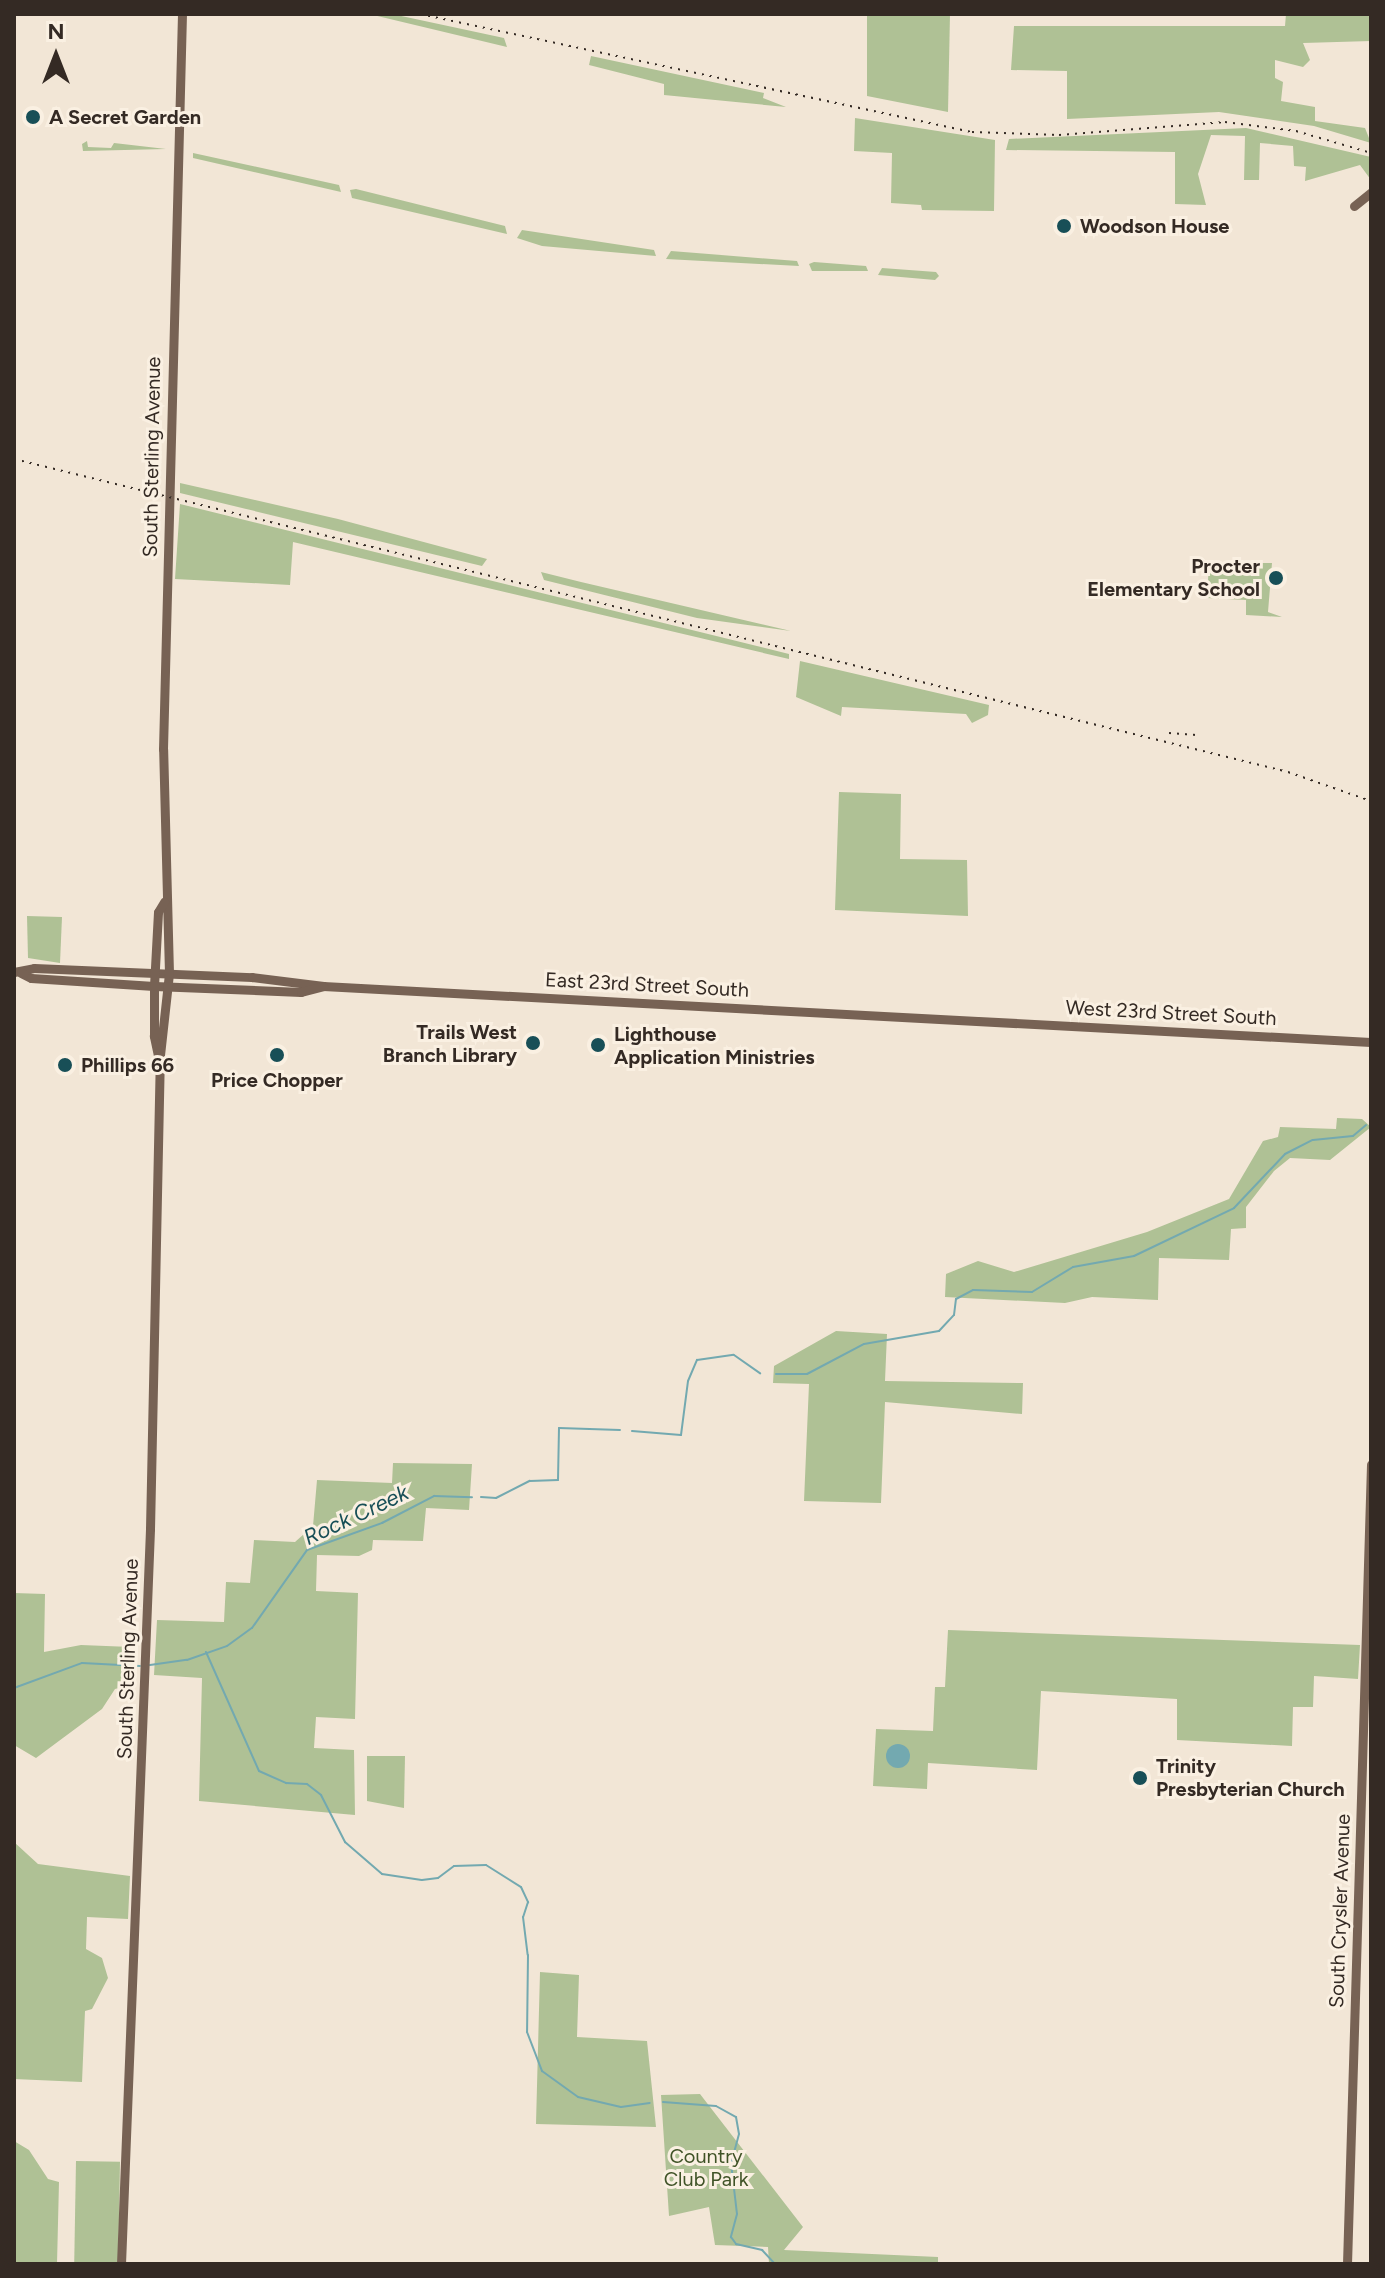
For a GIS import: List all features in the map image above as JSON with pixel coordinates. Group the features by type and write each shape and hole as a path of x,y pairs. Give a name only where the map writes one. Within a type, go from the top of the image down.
{"main road":[{"name":"South Sterling Avenue","path":"121,2264 145,1685 160,1055 169,986 170,914 164,902 165,663 182,14"},
{"path":"1354,206 1371,192"},
{"name":"South Sterling Avenue","path":"160,1055 154,1036 154,986 158,912 164,902"},
{"name":"East 23rd Street South","path":"18,972 34,968 169,973 303,980 323,986 969,1021"},
{"name":"East 23rd Street South","path":"18,972 31,978 154,986 301,992 323,986"},
{"name":"West 23rd Street South","path":"969,1021 1371,1042"},
{"name":"South Crysler Avenue","path":"1347,2264 1371,1464"}],"green space":[{"path":"369,14 392,14 504,38 507,47"},
{"path":"867,14 950,14 948,112 867,96"},
{"path":"1286,14 1371,15 1371,41 1303,43 1310,60 1303,67 1275,60 1275,78 1283,82 1281,101 1315,107 1315,121 1365,128 1371,143 1314,126 1219,112 1067,119 1067,71 1011,70 1014,26 1285,26"},
{"path":"591,56 764,93 763,98 786,107 664,95 664,84 589,65"},
{"path":"855,118 995,140 994,211 922,210 921,205 891,203 892,153 854,151"},
{"path":"1246,128 1371,157 1371,180 1360,165 1305,181 1306,167 1294,166 1293,146 1260,143 1259,180 1244,180 1245,136 1211,135 1198,174 1206,205 1175,204 1175,152 1006,150 1009,139"},
{"path":"87,141 88,147 111,148 114,143 166,149 83,151 82,144"},
{"path":"193,153 339,185 341,192 193,158"},
{"path":"350,190 505,226 507,234 352,198"},
{"path":"522,230 654,250 656,256 542,246 517,238"},
{"path":"671,251 797,261 799,266 666,259"},
{"path":"809,264 866,266 868,271 812,271"},
{"path":"882,268 936,272 939,276 935,280 878,275"},
{"path":"180,483 338,519 487,559 482,566 180,493"},
{"path":"180,504 789,654 789,659 293,542 290,585 175,579"},
{"path":"1209,563 1272,563 1268,612 1282,617 1246,615 1246,600 1207,598"},
{"path":"541,572 791,631 697,618 544,580"},
{"path":"800,661 989,705 988,715 972,723 966,714 842,707 841,716 796,697"},
{"path":"839,792 901,794 900,859 967,860 968,916 835,910"},
{"path":"27,916 62,917 60,963 28,958"},
{"path":"1337,1118 1362,1119 1371,1127 1330,1160 1290,1158 1274,1171 1246,1207 1246,1228 1231,1229 1229,1260 1159,1258 1158,1300 1092,1297 1065,1303 945,1297 946,1274 978,1261 1014,1272 1147,1232 1229,1199 1263,1141 1278,1137 1280,1127 1336,1129"},
{"path":"836,1331 887,1334 885,1381 1023,1383 1022,1414 885,1402 881,1503 804,1501 809,1384 773,1383 774,1366"},
{"path":"393,1463 472,1464 469,1510 426,1508 423,1541 373,1540 372,1550 359,1556 317,1555 316,1591 358,1593 355,1719 316,1717 314,1748 354,1750 355,1815 199,1801 202,1678 154,1675 157,1620 224,1622 226,1582 250,1583 254,1540 295,1542 313,1526 317,1480 392,1483"},
{"path":"14,1593 45,1594 44,1652 81,1645 131,1647 130,1685 115,1689 102,1709 36,1758 14,1745"},
{"path":"948,1630 1360,1645 1358,1679 1314,1676 1313,1707 1293,1707 1292,1746 1177,1740 1177,1699 1041,1691 1037,1770 928,1763 927,1789 873,1786 876,1729 933,1731 935,1687 945,1687"},
{"path":"367,1756 405,1756 404,1808 367,1801"},
{"path":"14,1842 38,1864 130,1876 128,1919 87,1917 86,1949 102,1958 108,1978 92,2009 85,2011 82,2082 14,2079"},
{"path":"540,1972 579,1975 577,2037 647,2041 656,2127 536,2124"},
{"name":"Country Club Park","path":"700,2094 803,2227 784,2250 938,2257 938,2264 769,2264 768,2247 715,2245 709,2207 669,2216 661,2095"},
{"path":"14,2141 29,2150 48,2179 59,2182 57,2264 14,2264"},
{"path":"76,2161 120,2162 118,2264 74,2264"}],"water":[{"path":"898,1744 906,1748 910,1756 906,1764 898,1768 890,1764 886,1756 890,1748"}],"waterway":[{"name":"Rock Creek","path":"776,1374 807,1374 864,1344 939,1331 954,1315 956,1299 973,1290 1032,1292 1073,1267 1134,1256 1234,1208 1285,1154 1313,1140 1353,1136 1366,1125"},
{"name":"Rock Creek","path":"632,1431 681,1435 688,1381 697,1360 734,1355 760,1373"},
{"name":"Rock Creek","path":"481,1497 496,1498 530,1481 558,1480 559,1428 620,1430"},
{"name":"Rock Creek","path":"150,1665 187,1660 227,1646 252,1628 307,1550 382,1523 434,1496 472,1497"},
{"path":"206,1652 259,1771 286,1783 307,1784 321,1795 345,1842 382,1874 422,1880 438,1878 454,1866 486,1865 521,1887 528,1902 523,1917 528,1955 527,2032 542,2071 578,2097 621,2107 650,2103"},
{"name":"Rock Creek","path":"14,1688 82,1663 140,1666"},
{"path":"663,2102 716,2106 736,2117 739,2134 731,2163 737,2214 731,2237 736,2244 762,2250 775,2264"}],"railway":[{"path":"420,14 972,132 1059,135 1225,122 1296,131 1371,153"},
{"path":"14,459 1288,772 1371,801"},
{"path":"1169,733 1200,735"}],"place":[{"name":"A Secret Garden","path":"33,117"},
{"name":"Woodson House","path":"1064,226"},
{"name":"Procter Elementary School","path":"1276,578"},
{"name":"Trails West Branch Library","path":"533,1043"},
{"name":"Lighthouse Application Ministries","path":"598,1045"},
{"name":"Price Chopper","path":"277,1055"},
{"name":"Phillips 66","path":"65,1065"},
{"name":"Trinity Presbyterian Church","path":"1140,1778"}]}
